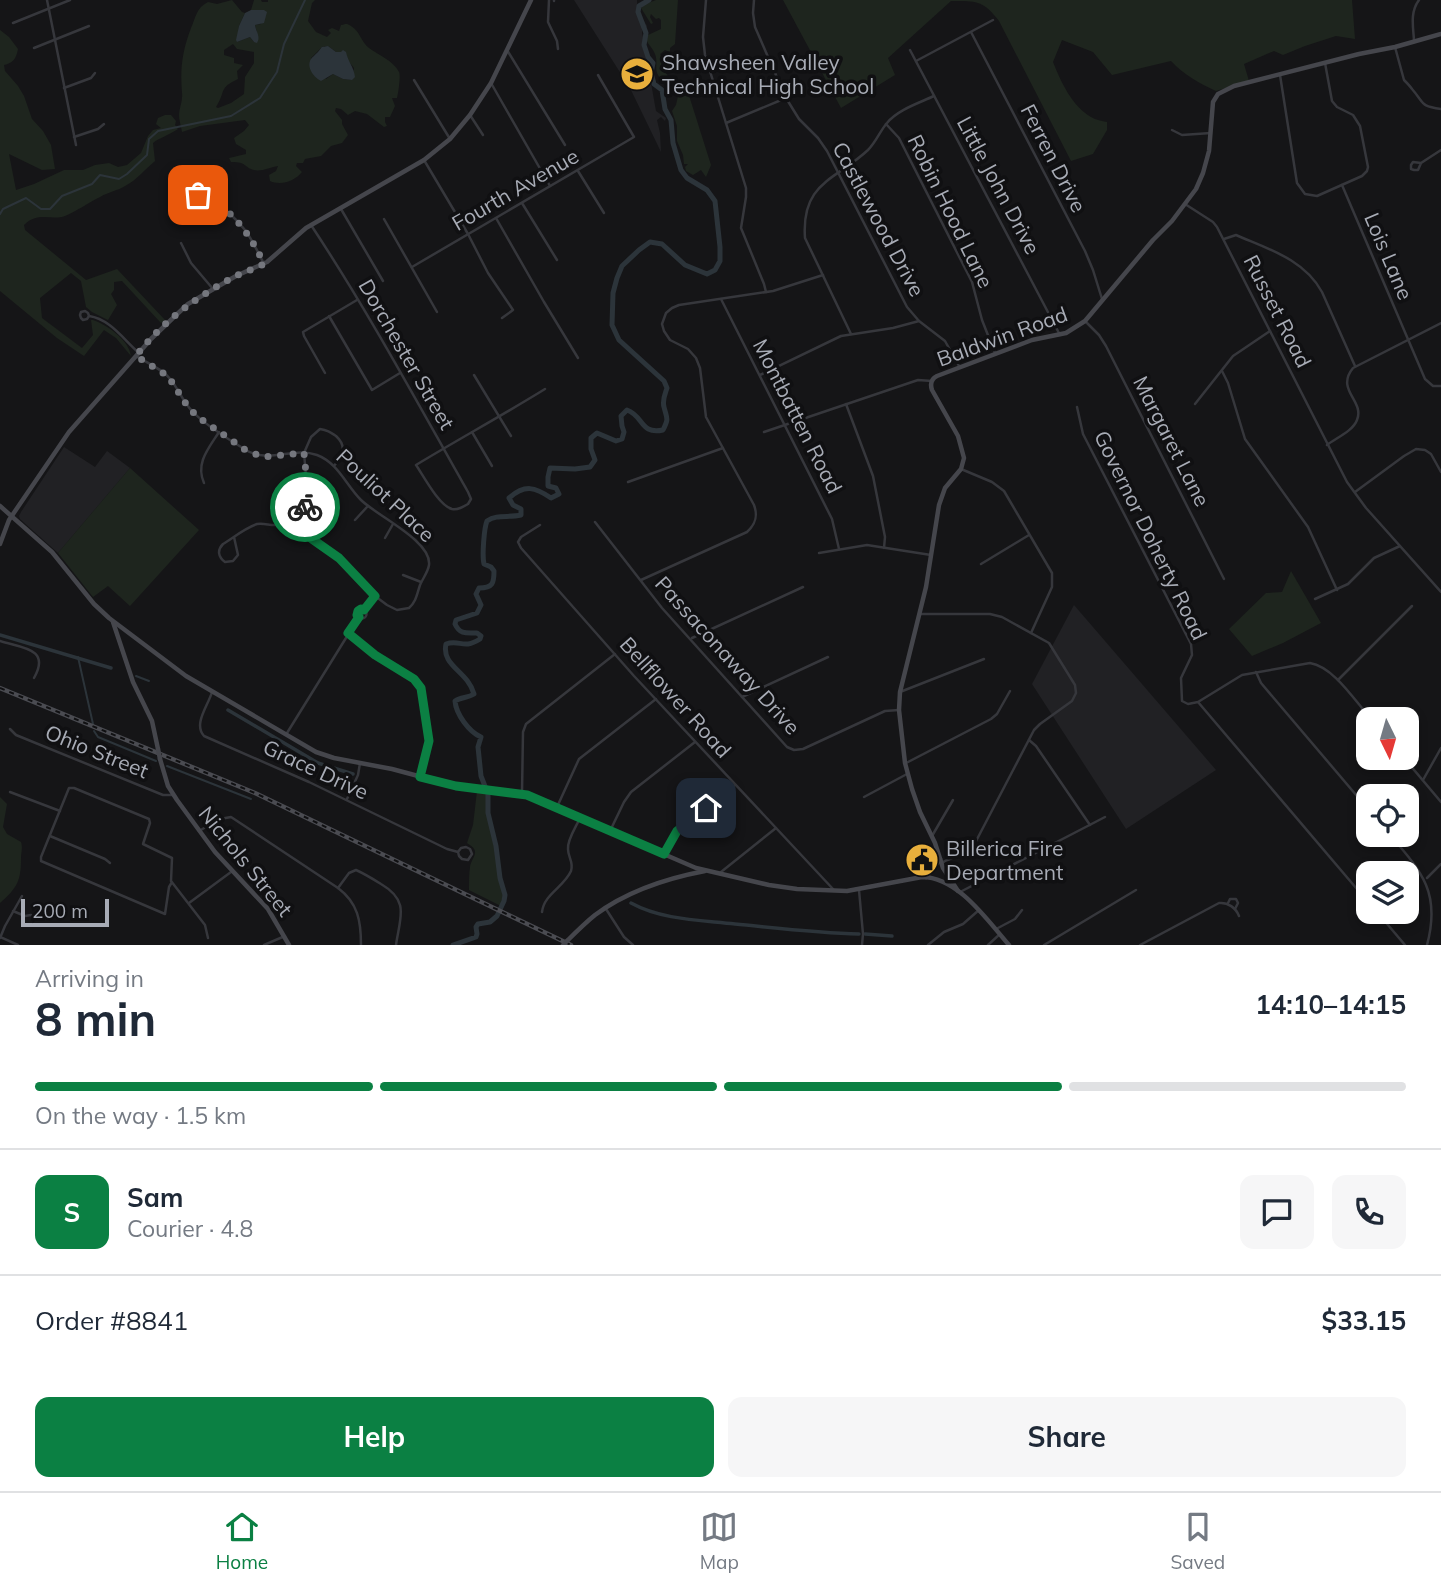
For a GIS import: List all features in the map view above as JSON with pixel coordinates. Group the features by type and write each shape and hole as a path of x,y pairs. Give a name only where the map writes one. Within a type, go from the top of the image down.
{"street":[{"path":"47,0 76,145"},
{"path":"13,23 71,0"},
{"path":"0,544 12,516 69,432 137,354 182,309 236,276 264,264 311,225 424,160 450,139 491,83 531,0"},
{"path":"552,0 548,22 558,49"},
{"path":"706,0 705,55 746,188 742,232 766,292"},
{"name":"Castlewood Drive","path":"754,0 755,27 786,97 799,118 822,144 907,307 919,321 945,341 960,368"},
{"path":"1415,42 1412,17 1414,6 1419,0"},
{"path":"916,61 993,20"},
{"path":"34,48 89,26"},
{"name":"Ferren Drive","path":"971,32 1085,251 1103,302"},
{"name":"Baldwin Road","path":"961,469 963,451 931,387 932,381 937,376 1028,342 1073,330 1085,321 1196,189 1209,151 1211,107 1218,94 1234,86 1441,34"},
{"path":"1395,47 1404,80 1423,104 1441,109"},
{"path":"507,50 565,145"},
{"name":"Little John Drive","path":"910,50 1060,335"},
{"path":"1280,75 1298,186 1305,194 1314,196 1362,176 1367,171 1358,121 1332,101 1325,63"},
{"path":"64,88 91,78 95,73"},
{"name":"Fourth Avenue","path":"412,267 634,137 598,75"},
{"path":"414,80 450,139"},
{"path":"491,83 551,186"},
{"path":"851,334 805,238 805,222 810,201 815,191 869,149 894,116 934,96"},
{"path":"726,122 786,97"},
{"path":"470,115 484,135"},
{"path":"74,137 98,129 104,124"},
{"name":"Robin Hood Lane","path":"886,124 899,138 972,282 982,320 996,355"},
{"path":"1172,130 1182,135 1210,133"},
{"path":"1421,163 1441,150"},
{"path":"424,160 488,273 513,310 502,318"},
{"path":"578,170 604,213"},
{"name":"Lois Lane","path":"1342,185 1424,379 1433,386 1441,386"},
{"path":"174,204 180,197 192,194 213,201 245,230 264,264"},
{"path":"522,203 557,260"},
{"name":"Russet Road","path":"1185,204 1213,222 1224,239 1354,492 1441,592"},
{"path":"341,208 383,281"},
{"path":"496,218 578,358"},
{"path":"384,219 437,312"},
{"name":"Dorchester Street","path":"311,225 358,299 400,373 443,448 468,492 470,501 462,507 452,509 447,506 416,465 443,448"},
{"path":"1224,239 1236,235 1284,256 1305,269 1322,292 1355,366"},
{"path":"181,243 191,262 213,289"},
{"path":"640,580 747,532 756,518 755,508 705,412 700,368 696,358 688,349 667,338 662,324 666,313 675,306 766,292 823,275"},
{"path":"325,373 303,333 358,299"},
{"name":"Montbatten Road","path":"721,299 832,519 839,549"},
{"path":"89,316 105,322 122,336 137,354 166,374 191,410 244,449 257,456 269,457 304,453 307,443 315,433 320,429 327,430 344,446 334,466"},
{"path":"329,316 372,390 400,373"},
{"path":"760,375 831,339 919,321"},
{"name":"Margaret Lane","path":"1085,321 1106,346 1224,579"},
{"path":"1327,444 1352,427 1357,420 1358,412 1346,383 1348,374 1355,366 1441,323"},
{"path":"1195,404 1233,356 1270,331"},
{"path":"1222,371 1245,439 1311,532 1337,590"},
{"path":"474,375 511,436"},
{"path":"764,432 918,380 932,381"},
{"path":"443,448 545,389"},
{"path":"846,404 873,476 885,537 884,548"},
{"name":"Governor Doherty Road","path":"1077,407 1083,434 1191,644 1192,655 1181,678 1181,698 1188,704 1198,702"},
{"path":"204,483 201,461 219,432"},
{"path":"472,432 492,466"},
{"path":"628,482 723,448"},
{"path":"1354,492 1416,449 1432,454 1441,472"},
{"name":"Pouliot Place","path":"304,453 319,456 334,466 368,506 413,539 426,552 429,565 411,607 400,611 392,609 375,596 339,558 305,531 303,521 307,487 304,453"},
{"path":"959,892 940,861 908,774 900,692 919,614 937,512 948,483 961,469 1000,487 1049,568 1053,578 1051,590 1031,633"},
{"path":"0,506 52,552 94,604 112,620 186,676 322,754 448,784 522,794 706,871 782,888 859,890 926,877 944,881 979,910 1009,945"},
{"path":"355,520 368,506"},
{"path":"234,537 237,557 231,562 225,562 220,558 219,549 223,544 234,537 256,525 303,521"},
{"name":"Passaconaway Drive","path":"595,522 662,608 787,747 794,750 803,749 885,711 900,710"},
{"path":"384,538 393,524"},
{"name":"Bellflower Road","path":"540,525 517,542 521,548 695,742 835,891"},
{"path":"982,564 1029,535"},
{"path":"819,553 867,545 931,555"},
{"path":"1315,599 1351,582 1374,558 1400,546"},
{"path":"403,575 421,582"},
{"path":"690,639 803,587"},
{"path":"285,735 348,633 359,617 365,617 364,610 375,596"},
{"path":"1338,680 1412,606"},
{"path":"919,614 993,614 1002,617 1050,644 1076,687 1073,699 1038,725 975,844 967,851 940,861 926,877"},
{"name":"Nichols Street","path":"112,620 133,682 152,721 166,782 215,852 275,918 289,945"},
{"path":"119,641 119,635 125,630"},
{"path":"348,633 375,655 414,679 421,688 429,741 420,777"},
{"path":"0,641 36,653 41,664 34,678"},
{"path":"522,794 523,732 526,724 615,654"},
{"path":"742,696 828,657"},
{"path":"900,692 984,659"},
{"path":"1356,888 1198,702 1238,677 1310,663 1325,667 1361,707"},
{"path":"1256,672 1262,684 1356,795"},
{"path":"905,763 991,719 1010,691"},
{"name":"Grace Drive","path":"212,692 199,724 203,735 458,852"},
{"path":"557,808 579,759 656,699"},
{"name":"Ohio Street","path":"9,729 16,735 163,795 174,796"},
{"path":"1029,740 1036,746 1090,825"},
{"path":"610,831 631,792 695,742"},
{"path":"1423,780 1441,748"},
{"path":"347,800 360,763"},
{"path":"1414,770 1441,802"},
{"path":"864,797 908,774"},
{"path":"664,854 677,831 735,785"},
{"path":"172,882 165,914 41,860 69,789 72,787 150,820 143,844 172,858 172,882 205,925 208,938"},
{"path":"10,792 60,811"},
{"path":"932,836 953,800"},
{"path":"200,831 219,819 231,817 338,888 357,911 360,945"},
{"path":"959,892 1105,817"},
{"path":"542,912 544,903 572,869 568,849 580,818"},
{"path":"718,874 776,828"},
{"path":"50,836 110,863"},
{"path":"1400,847 1427,878 1432,888"},
{"path":"1427,878 1441,864"},
{"path":"188,903 232,870"},
{"path":"338,888 348,874 356,870 395,893 401,909 396,945"},
{"path":"565,943 605,908 632,894 657,884 706,871"},
{"path":"859,890 862,945"},
{"path":"1044,945 1136,890"},
{"path":"18,945 0,938 22,895"},
{"path":"1228,904 1230,899 1236,899 1238,903 1235,909"},
{"path":"1140,945 1219,903 1228,904 1239,916"},
{"path":"605,908 624,937 633,945"},
{"path":"1427,945 1437,909"},
{"path":"928,945 979,910"},
{"path":"996,929 1015,919 1022,910"},
{"path":"13,911 25,916 31,915"},
{"path":"1387,924 1405,945"},
{"path":"988,945 1000,934"},
{"path":"264,945 285,936"}],"shaded area":[{"path":"232,0 245,13 239,26 237,42 250,37 254,42 257,33 255,25 261,24 264,10 251,10 254,0 315,0 308,21 316,32 327,37 331,33 328,30 332,28 339,31 341,25 348,24 354,28 366,46 389,61 399,72 397,98 392,98 395,106 390,117 385,117 387,126 384,127 367,114 355,111 348,115 336,108 335,111 348,135 342,143 331,146 321,156 297,163 296,166 302,172 283,183 270,181 269,175 276,171 278,166 257,170 231,162 229,158 246,154 246,150 236,144 234,138 249,125 245,120 200,126 182,132 179,115 186,45 199,10 208,2 217,4","holes":["233,44 237,49 254,52 254,63 245,77 244,94 218,108 216,107 225,88 238,79 237,71 243,65 234,63 234,58 224,55 224,50","328,46 341,52 354,68 352,80 333,74 326,79 311,58 322,47"]},
{"name":"Shawsheen Valley Technical High School","path":"574,0 637,0 637,10 647,26 646,29 642,28 642,33 650,64 656,111 666,118 665,121 661,117 657,120 661,152 630,88"},
{"path":"656,0 678,0 675,44 670,48 670,52 665,50 660,54 669,62 663,66 672,65 666,73 669,78 666,84 657,73 655,54 646,39 648,35 661,29 661,20 651,14 651,24 641,8"},
{"path":"783,0 1352,0 1355,39 1336,36 1283,55 1274,51 1244,64 1249,81 1216,91 1192,78 1171,61 1112,75 1093,52 1062,40 1053,62 1064,85 1084,112 1107,122 1107,130 1093,154 1071,161 999,21 983,5 951,1 888,58 895,75 841,108"},
{"path":"251,10 267,12 264,23 255,25 258,41 254,42 250,37 237,42 239,26 245,13"},
{"path":"0,30 18,49 14,60 4,65 5,71 18,86 32,119 51,145 55,169 42,170 9,154 16,190 64,170 83,170 109,163 118,167 127,165 141,153 153,130 161,128 156,124 158,118 171,115 176,121 178,129 153,143 155,161 129,184 65,216 34,218 24,225 25,230 86,280 117,269 165,320 161,323 122,281 114,282 111,294 117,305 108,320 86,307 81,281 71,273 40,298 42,318 82,348 93,335 93,320 116,334 126,344 131,356 116,338 104,330 84,356 57,338 0,291"},
{"path":"328,46 336,52 346,52 355,77 352,80 333,74 321,81 312,73 309,64 311,60 322,47"},
{"path":"686,86 711,165 706,177 701,170 693,175 686,171 688,164 684,164 677,141 677,126 672,111"},
{"path":"64,447 95,467 107,451 130,468 58,553 19,516"},
{"path":"130,468 199,530 130,606 108,586 93,597 58,553"},
{"path":"1291,571 1321,623 1252,656 1229,629 1266,593 1282,592"},
{"path":"1074,605 1216,770 1126,829 1032,684"},
{"path":"477,791 488,794 488,813 505,895 501,906 469,890 470,867 475,852 467,843 473,825"},
{"path":"0,797 7,804 3,827 7,834 21,842 22,848 17,884 0,903"}],"waterway":[{"path":"0,214 3,209 26,198 41,209 50,209 62,196 92,184 100,175 119,179 147,155 149,139 158,131 231,116 260,98 277,72 284,44 305,0"},
{"path":"453,945 476,937 478,924 490,922 497,916 505,895 488,813 488,794 481,776 478,747 481,737 464,722 455,701 474,694 471,686 447,658 446,652 446,644 469,644 481,636 477,633 462,632 455,624 456,620 477,613 481,605 476,594 479,588 490,586 493,582 494,571 484,564 483,560 487,521 521,515 521,509 513,505 509,498 525,489 535,489 551,498 559,494 556,488 548,486 550,468 590,467 595,460 591,438 597,433 616,441 622,439 624,432 621,416 627,410 650,430 663,430 667,418 663,402 667,388 664,381 619,340 612,325 613,293 617,278 622,266 650,242 662,244 685,265 707,274 715,270 720,261 715,201 707,190 687,178 681,170 662,90 654,84 651,73 653,63 644,45 646,33 638,12 639,6 649,0"},
{"path":"0,635 111,668"},
{"path":"78,657 93,724"},
{"path":"136,676 149,681"},
{"path":"228,710 318,763 353,774"},
{"path":"94,731 98,737 156,761"},
{"path":"167,766 251,799"},
{"path":"631,903 655,913 682,918 859,934"},
{"path":"865,934 892,936"}],"railway":[{"path":"0,688 255,793 571,945"}],"way so far":[{"path":"198,195 213,201 245,230 264,264 236,276 188,304 160,329 136,356 166,374 198,417 247,451 264,457 304,453 307,483 305,507"}],"place":[{"name":"Shawsheen Valley Technical High School","path":"637,74"},
{"name":"Billerica Fire Department","path":"922,860"}],"route":[{"path":"305,507 303,521 307,534 339,558 375,596 364,610 358,611 359,617 348,633 375,655 414,679 422,690 429,741 420,777 456,786 527,795 664,854 677,831 706,808"}]}
